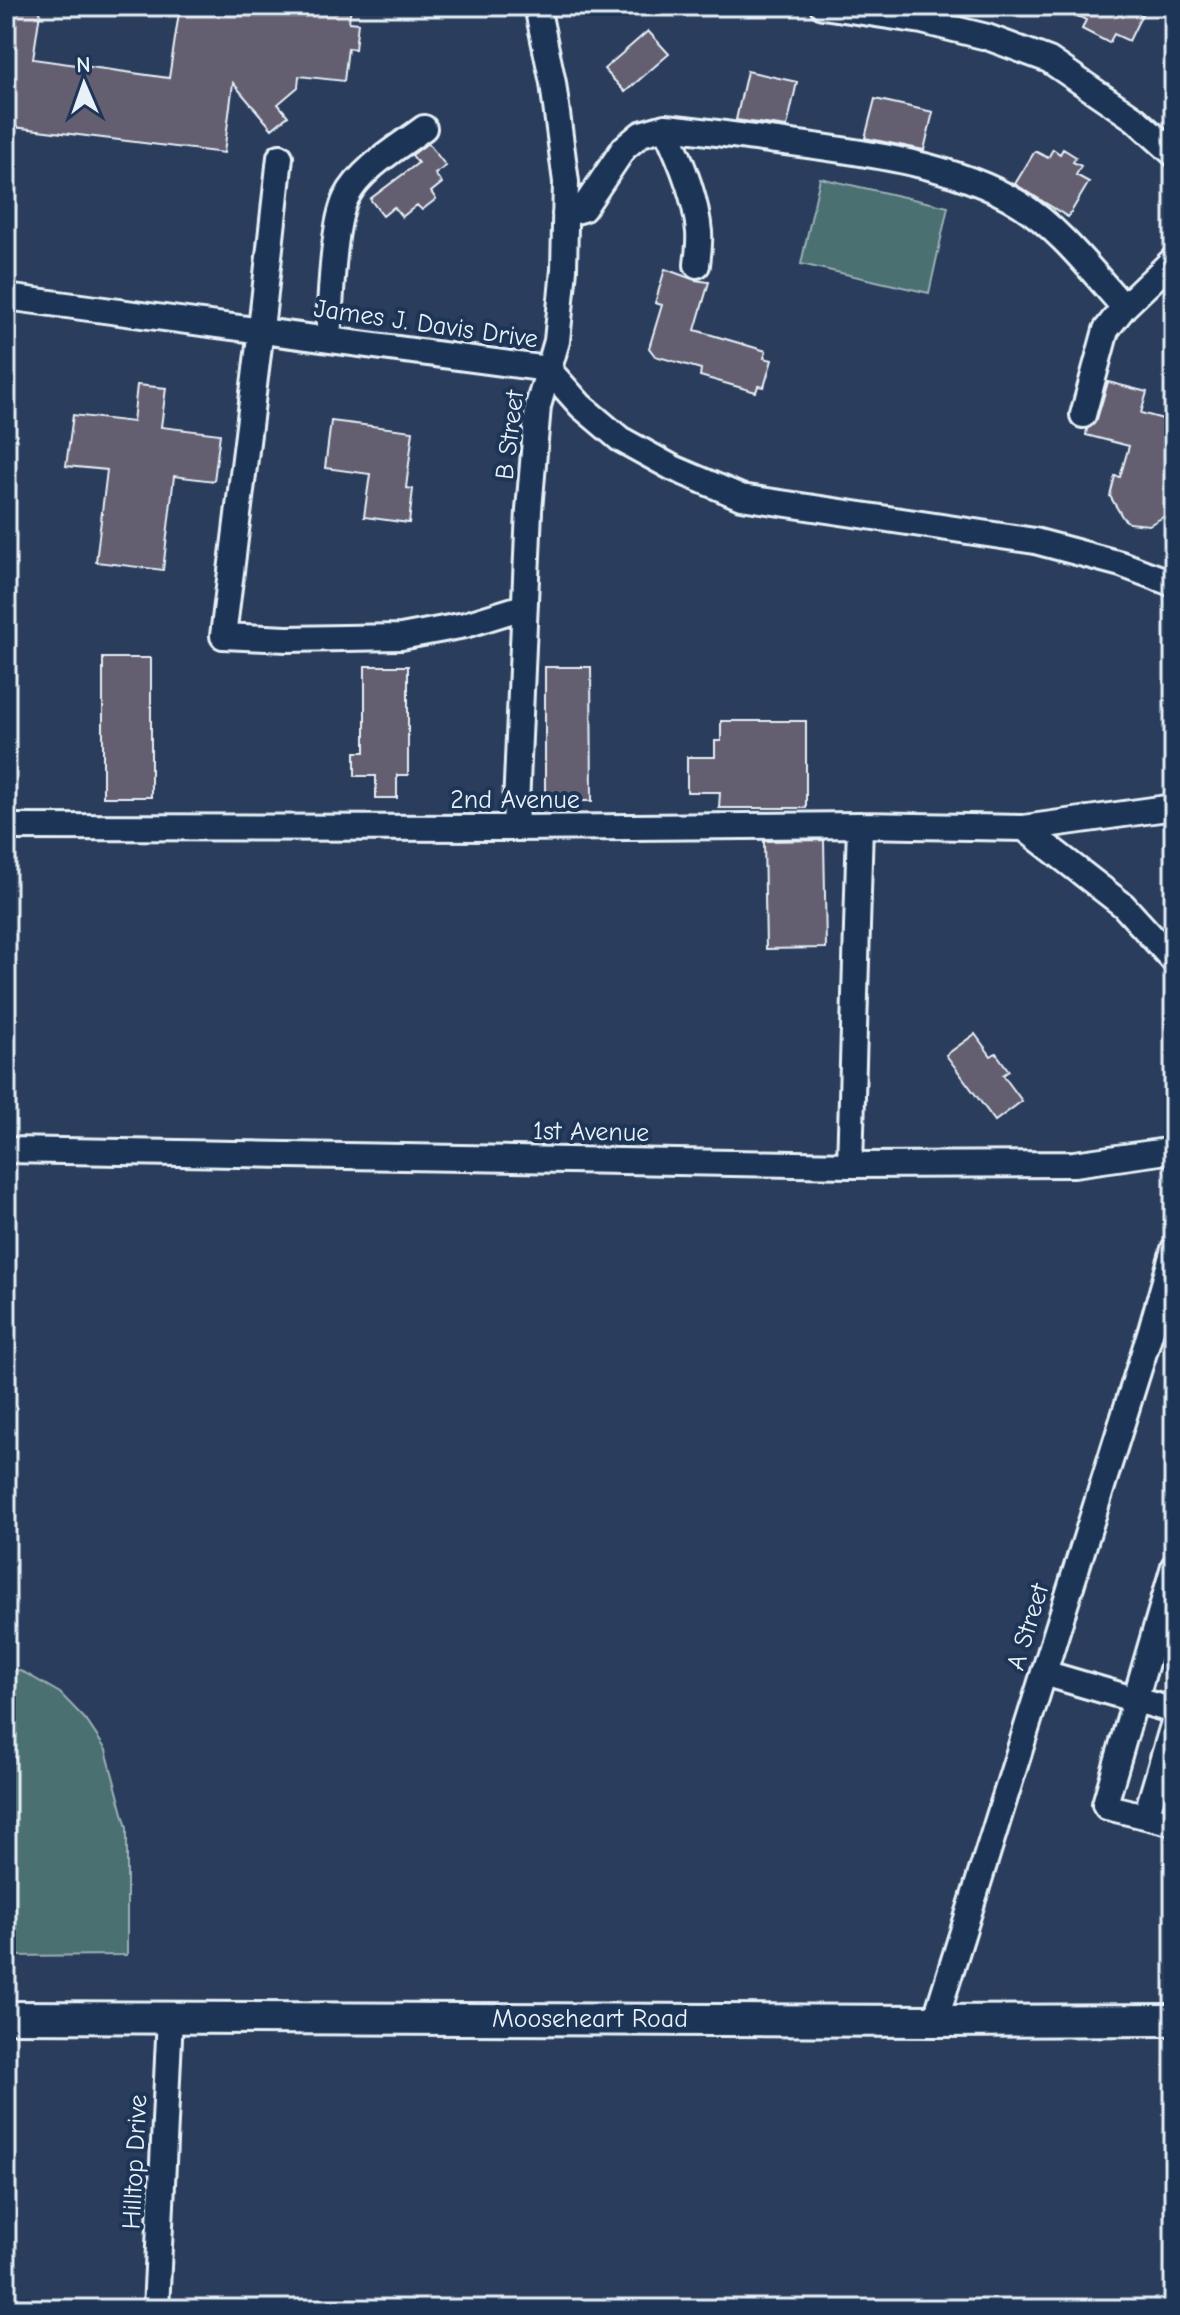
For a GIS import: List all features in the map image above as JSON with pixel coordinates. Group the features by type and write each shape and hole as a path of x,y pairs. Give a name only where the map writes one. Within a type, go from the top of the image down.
{"main road":[{"name":"Mooseheart Road","path":"6,2017 1174,2020"}],"street":[{"name":"B Street","path":"515,828 523,607 538,406 557,341 564,269 566,182 553,83 537,6"},
{"path":"826,6 922,21 987,37 1049,60 1135,119 1174,154"},
{"path":"665,127 678,154 697,218 700,234 697,265"},
{"path":"565,214 583,209 624,148 641,134 665,127 870,155 991,187 1023,206 1058,236 1124,307"},
{"path":"328,338 340,217 347,197 377,165 424,128"},
{"path":"280,157 223,636 287,639 401,637 465,625 523,607"},
{"path":"1083,415 1106,330 1124,307 1174,259"},
{"name":"James J. Davis Drive","path":"6,297 548,369 581,406 620,439 673,468 741,497 1035,541 1121,564 1174,584"},
{"name":"2nd Avenue","path":"6,827 860,825 1024,828 1174,807"},
{"path":"850,1165 860,825"},
{"path":"1024,828 1123,905 1174,961"},
{"name":"1st Avenue","path":"6,1150 850,1165 1074,1164 1174,1150"},
{"name":"A Street","path":"935,2021 1174,1249"},
{"path":"1174,1566 1105,1804 1174,1823"},
{"path":"1044,1673 1174,1711"},
{"path":"1146,1816 1174,1722"},
{"name":"Hilltop Drive","path":"156,2309 170,2017"}],"green space":[{"path":"820,178 948,207 929,293 801,264"},
{"path":"6,1666 60,1693 86,1720 106,1750 127,1828 127,1955 6,1956"}],"building":[{"path":"6,6 41,6 33,59 169,78 180,6 351,6 349,22 358,23 355,49 348,48 344,81 299,76 298,87 278,104 288,116 272,129 233,83 224,153 6,126"},
{"path":"1058,6 1146,6 1129,41 1114,34 1109,43 1082,29 1086,20"},
{"path":"648,31 669,54 625,92 604,69"},
{"path":"747,71 797,82 787,127 736,120"},
{"path":"875,99 933,112 924,150 865,138"},
{"path":"428,143 446,166 435,174 442,183 431,192 436,199 422,210 417,205 402,217 394,207 383,216 370,199 418,163 412,155"},
{"path":"1053,149 1060,154 1063,149 1076,157 1073,162 1081,166 1076,175 1089,182 1068,217 1015,184 1035,151 1048,158"},
{"path":"665,269 709,282 695,330 766,351 764,358 772,360 764,387 758,386 756,392 700,376 701,369 655,356 649,348 662,305 655,303"},
{"path":"1108,382 1147,392 1141,413 1174,422 1174,511 1149,525 1129,523 1110,496 1115,476 1120,477 1129,446 1086,435 1087,429 1097,419"},
{"path":"137,385 166,388 161,427 220,434 214,481 174,476 163,570 96,562 107,470 66,466 73,415 133,422"},
{"path":"331,421 413,431 406,488 413,489 409,523 364,517 370,474 325,468"},
{"path":"103,658 151,658 151,797 103,797"},
{"path":"365,666 408,666 408,775 397,775 397,798 376,798 376,776 355,776 355,752 365,752"},
{"path":"545,667 591,667 592,801 545,801"},
{"path":"721,721 806,721 806,808 719,808 720,792 687,792 687,757 715,757 715,741 721,741"},
{"path":"824,840 826,948 766,949 764,841"},
{"path":"975,1034 991,1056 996,1053 1009,1071 1003,1075 1022,1101 995,1121 946,1055"}]}
